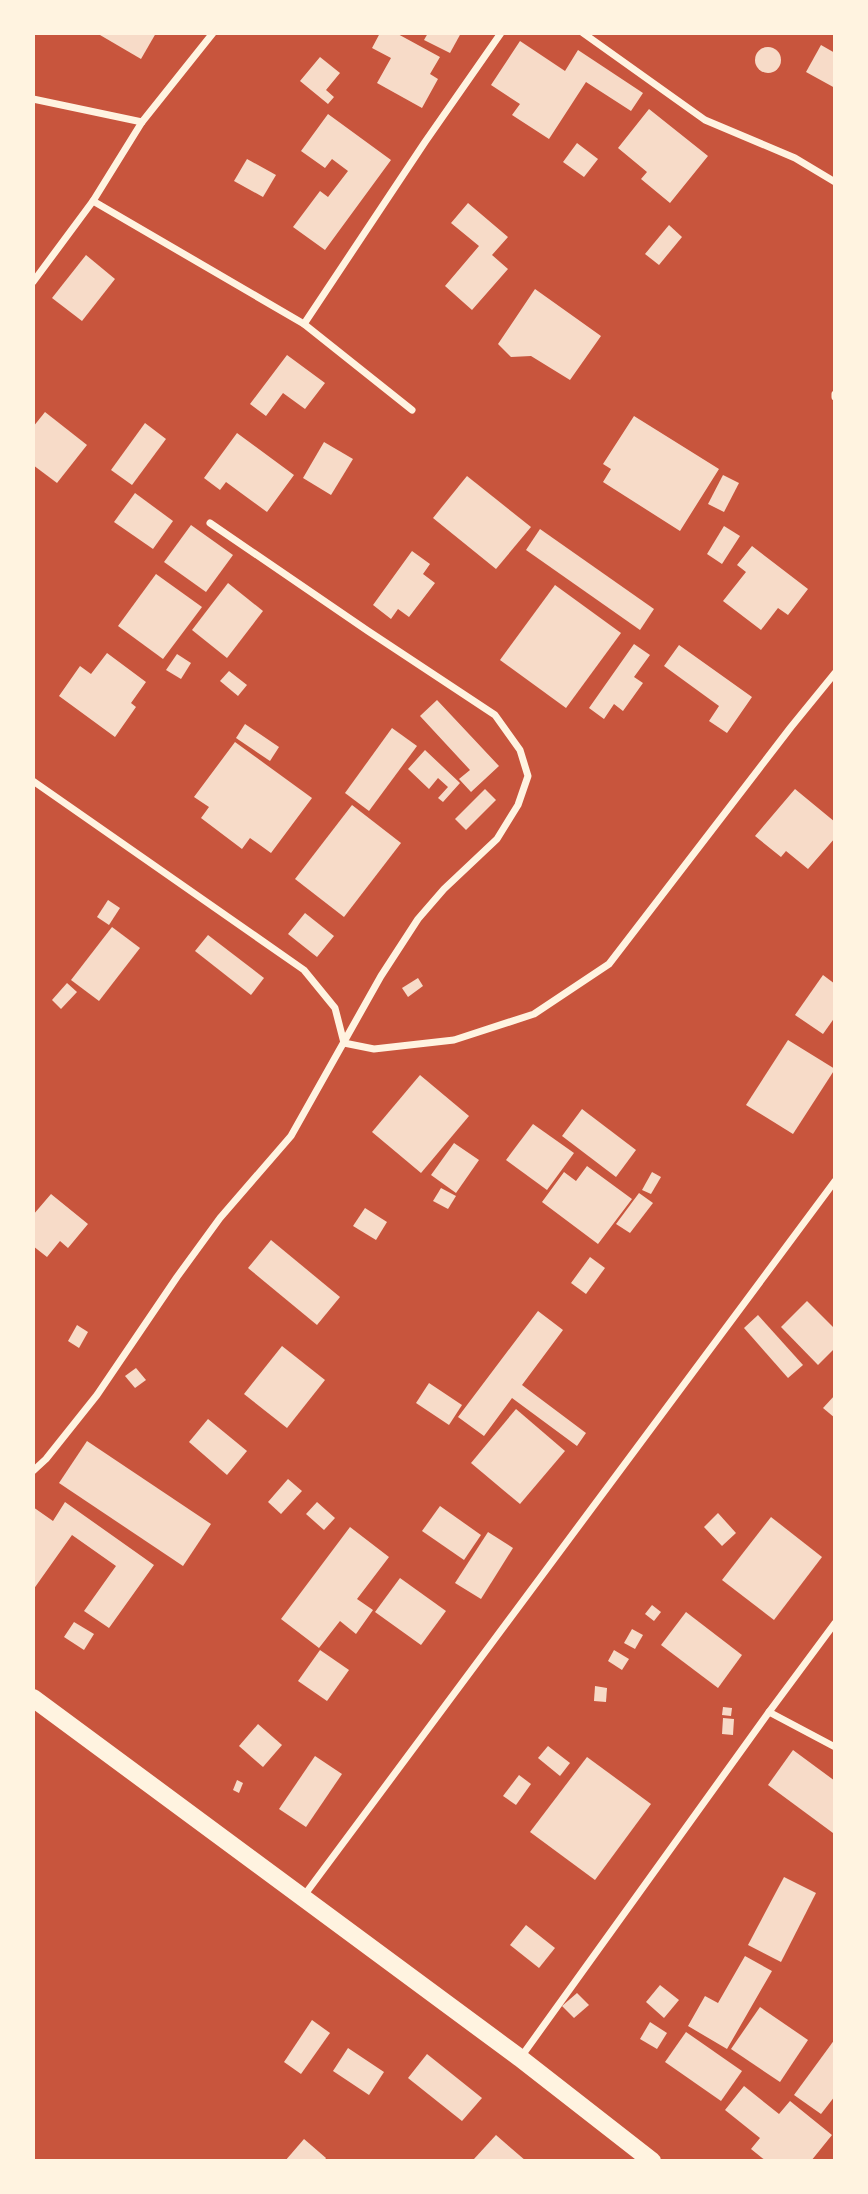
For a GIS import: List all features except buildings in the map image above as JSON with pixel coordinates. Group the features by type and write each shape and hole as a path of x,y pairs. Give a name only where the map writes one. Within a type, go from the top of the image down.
{"main road":[{"path":"33,1698 520,2058 652,2161"}],"street":[{"path":"33,282 93,201 142,122 213,33"},
{"path":"304,324 501,33"},
{"path":"583,33 705,120 794,158 835,182"},
{"path":"33,99 142,122"},
{"path":"93,201 304,324 412,410"},
{"path":"33,1471 46,1459 97,1395 220,1219 292,1136 382,976 418,919 444,889 497,839 519,805 528,776 520,750 495,715 210,523"},
{"path":"344,1044 374,1049 454,1041 534,1014 609,964 835,673"},
{"path":"33,780 304,970 335,1008 344,1044"},
{"path":"302,1898 835,1181"},
{"path":"520,2058 835,1623"},
{"path":"769,1712 835,1747"}]}
